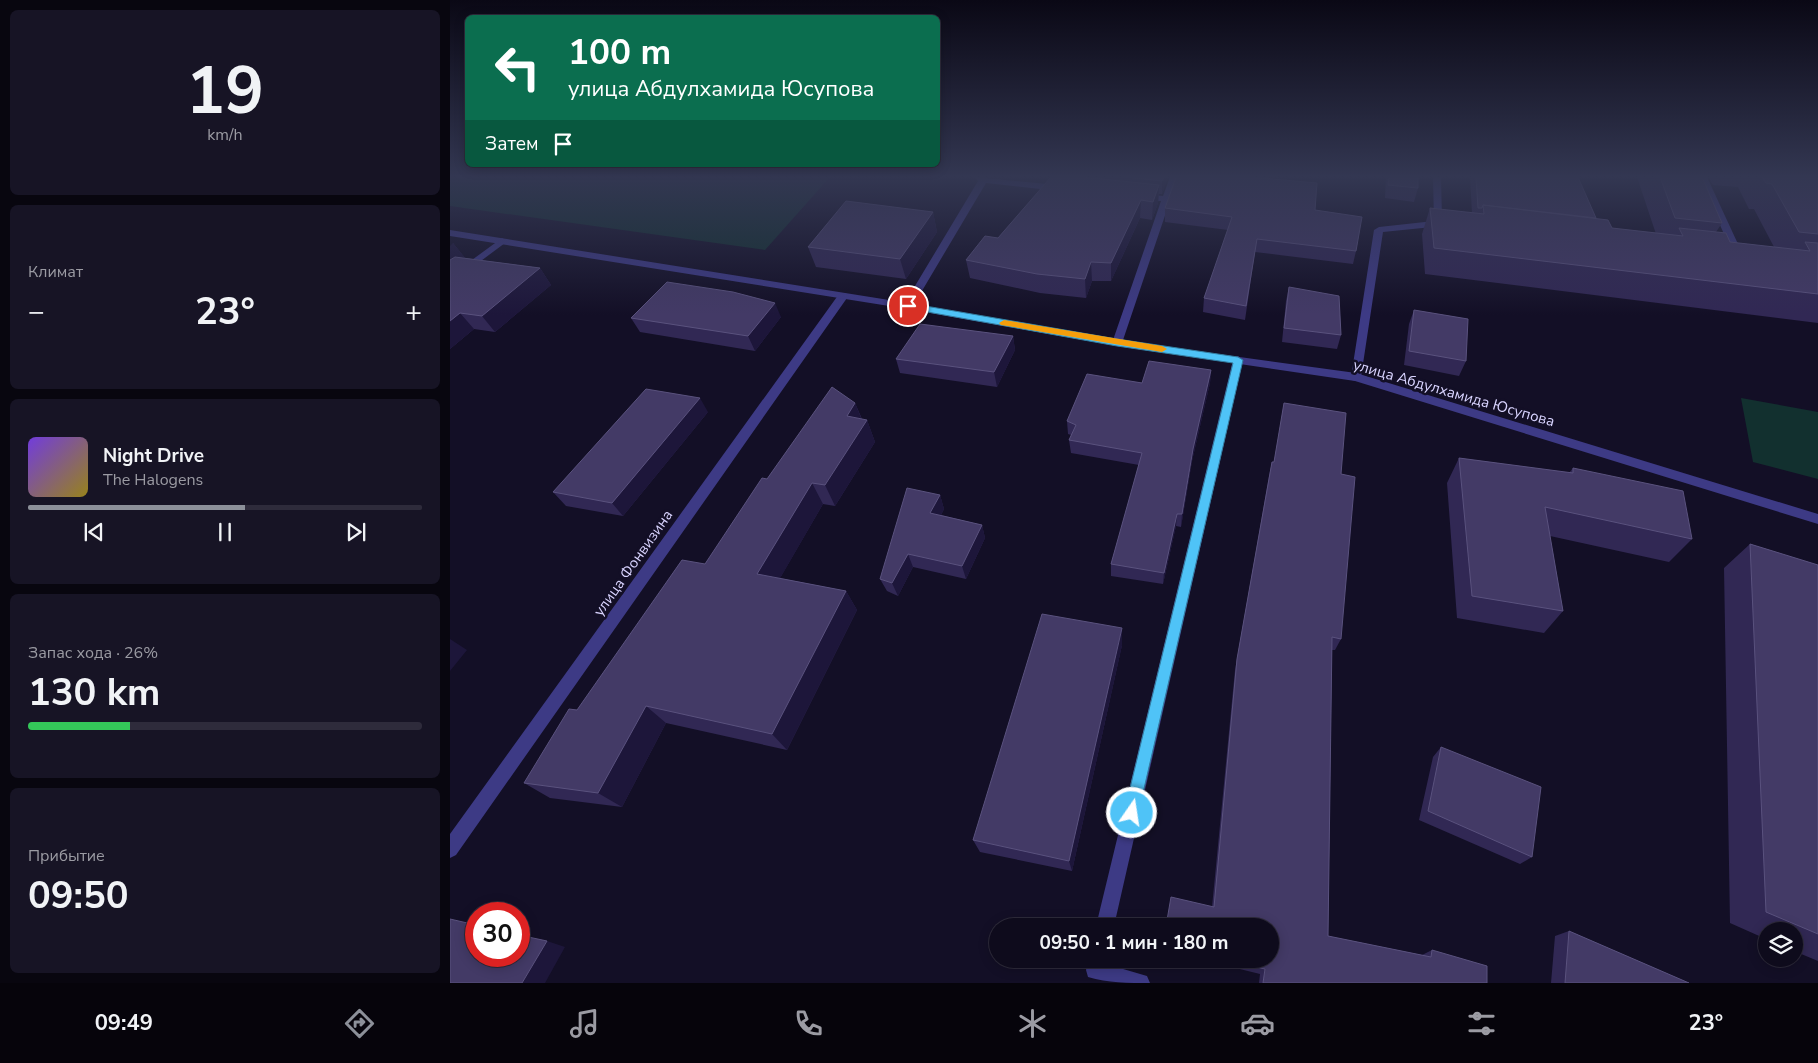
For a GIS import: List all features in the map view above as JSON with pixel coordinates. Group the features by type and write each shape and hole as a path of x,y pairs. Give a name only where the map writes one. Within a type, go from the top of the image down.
{"street":[{"path":"908,306 955,223"},
{"path":"1117,342 1157,223"},
{"path":"1356,377 1379,230 1443,223"},
{"path":"1724,223 1740,258"},
{"name":"улица Абдулхамида Юсупова","path":"450,233 908,306 1117,342 1356,377 1818,518"},
{"path":"450,281 502,241"},
{"name":"улица Фонвизина","path":"450,849 843,296"},
{"path":"1107,918 1238,360"},
{"path":"1096,968 1095,970 1140,983"}],"green space":[{"path":"571,223 789,223 765,250"},
{"path":"1741,398 1818,412 1818,479 1753,462"}],"building":[{"path":"828,223 925,223 900,259 808,247"},
{"path":"1011,223 1130,223 1111,263 1091,262 1085,279 1037,274 966,260 985,236 998,238"},
{"path":"1230,223 1361,223 1356,251 1257,239 1246,306 1204,298"},
{"path":"1431,223 1609,223 1612,228 1683,236 1679,228 1726,233 1730,242 1810,251 1805,242 1818,243 1818,294 1434,248"},
{"path":"1794,223 1818,223 1818,234 1799,232"},
{"path":"455,257 540,268 482,316 460,313 450,321 450,260"},
{"path":"667,282 733,292 775,303 748,336 631,318"},
{"path":"1289,287 1339,296 1341,335 1284,328"},
{"path":"1414,310 1468,319 1466,361 1409,351"},
{"path":"920,324 1013,336 994,372 896,359"},
{"path":"1149,361 1211,370 1193,449 1182,514 1177,514 1164,573 1111,564 1142,453 1069,440 1076,425 1067,421 1087,374 1142,383"},
{"path":"832,387 855,403 847,416 867,420 825,485 812,483 757,574 846,591 772,734 646,706 598,793 524,783 569,709 577,710 682,560 705,564 762,478 767,479"},
{"path":"646,389 700,398 612,503 553,492"},
{"path":"1284,403 1346,413 1341,474 1355,477 1341,639 1332,637 1328,936 1431,957 1432,950 1487,966 1487,983 1263,983 1265,969 1261,968 1279,968 1279,918 1167,918 1171,897 1214,907 1237,659 1272,462 1274,462"},
{"path":"1459,458 1573,473 1573,468 1683,491 1692,539 1545,507 1563,611 1472,596"},
{"path":"907,488 940,495 930,513 982,525 962,566 908,554 892,583 880,579"},
{"path":"1750,544 1818,565 1818,934 1803,928 1803,922 1790,922 1766,912"},
{"path":"1042,614 1122,628 1069,861 973,840"},
{"path":"1441,747 1541,787 1532,857 1428,811"},
{"path":"450,919 465,922 465,967 530,967 530,937 547,941 522,983 450,983"},
{"path":"1569,931 1689,983 1565,983"}],"slow traffic":[{"path":"1004,323 1162,349"}],"route":[{"path":"908,306 1117,342 1238,360 1132,813"}]}
